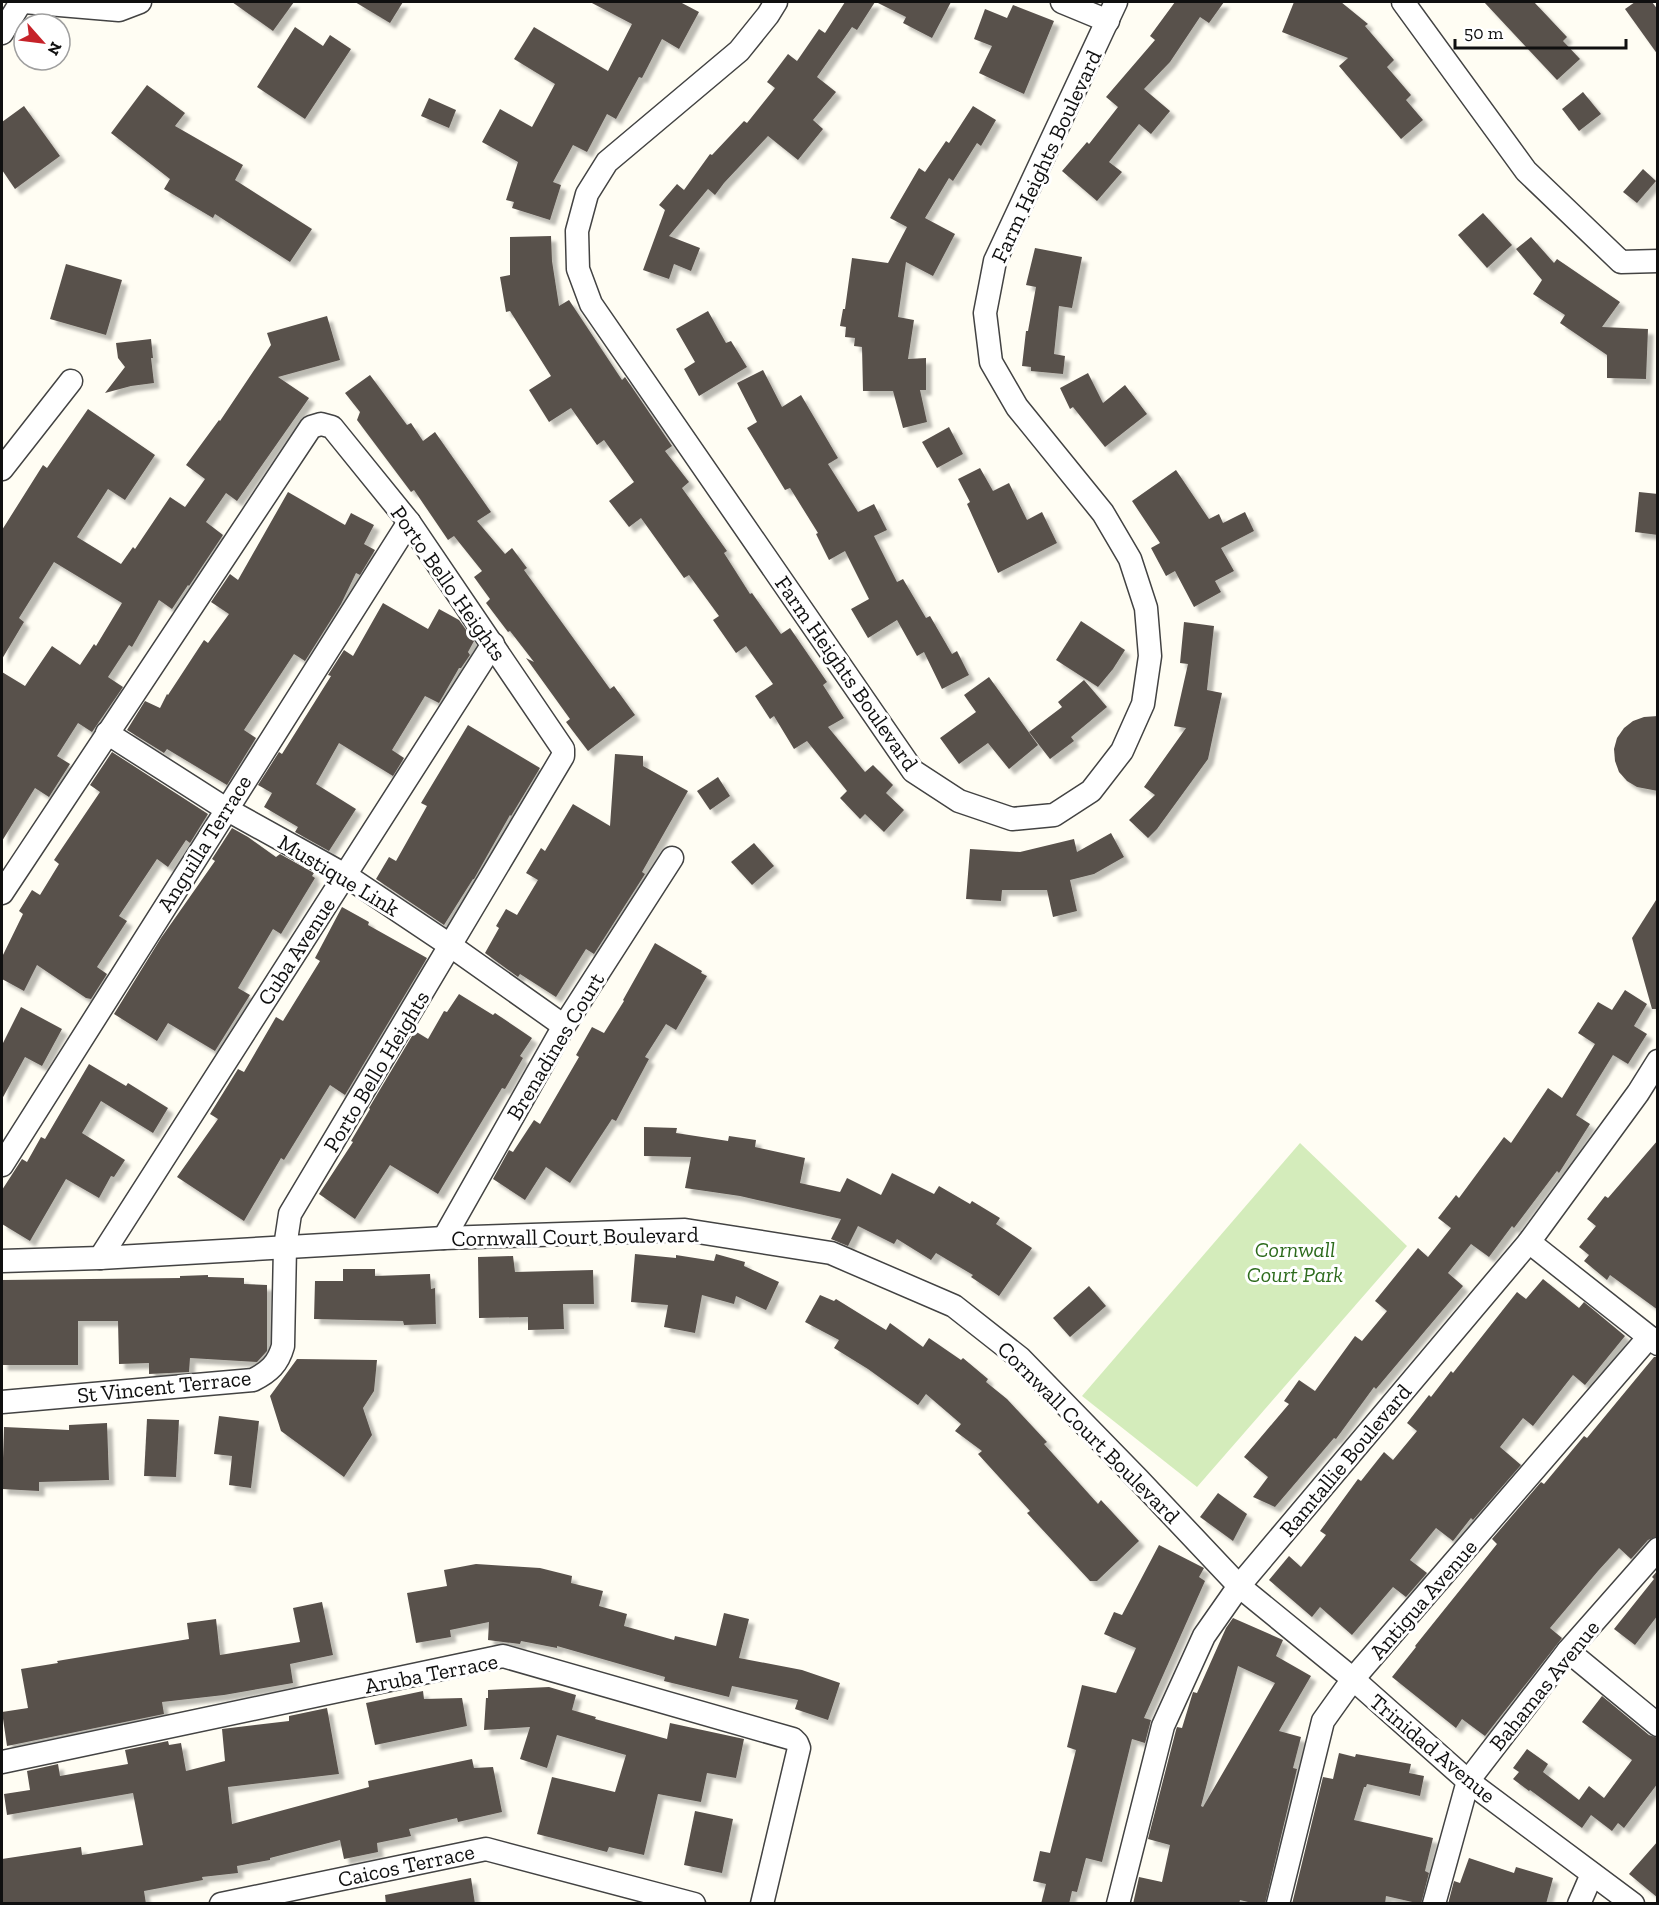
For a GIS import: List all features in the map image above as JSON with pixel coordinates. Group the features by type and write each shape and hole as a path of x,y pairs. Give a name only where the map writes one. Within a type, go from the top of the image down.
{"street":[{"path":"2,33 23,2 119,10 140,2"},
{"name":"Farm Heights Boulevard","path":"776,2 739,51 607,162 586,194 577,231 578,269 591,304 913,771 959,801 1012,819 1054,815 1091,791 1122,751 1143,704 1150,656 1146,608 1130,559 1103,513 1017,407 991,362 984,313 995,261 1112,11"},
{"path":"1062,2 1112,11"},
{"path":"1403,2 1526,171 1621,262 1658,261"},
{"path":"2,470 71,381"},
{"name":"Porto Bello Heights","path":"2,893 311,427 321,424 332,427 409,522 563,749 563,756 290,1214 285,1247"},
{"name":"Anguilla Terrace","path":"2,1165 409,522"},
{"name":"Cuba Avenue","path":"99,1258 493,644"},
{"name":"Mustique Link","path":"107,733 226,809 345,875 564,1026"},
{"name":"Brenadines Court","path":"444,1238 564,1026 672,858"},
{"name":"Ramtallie Boulevard","path":"1118,1904 1163,1726 1204,1636 1239,1586 1529,1242 1638,1093 1658,1061"},
{"name":"Cornwall Court Boulevard","path":"2,1261 99,1258 444,1238 685,1230 831,1253 954,1306 1020,1358 1239,1586"},
{"path":"1529,1242 1653,1340"},
{"name":"St Vincent Terrace","path":"2,1402 253,1380 263,1375 280,1358 283,1346 285,1247"},
{"name":"Antigua Avenue","path":"1278,1904 1323,1720 1353,1679 1653,1340"},
{"name":"Bahamas Avenue","path":"1434,1904 1468,1781 1568,1652 1658,1549"},
{"name":"Trinidad Avenue","path":"1239,1586 1353,1679 1468,1781 1633,1904"},
{"path":"1568,1652 1658,1725"},
{"name":"Aruba Terrace","path":"2,1762 503,1656 793,1739 798,1743 800,1748 762,1904"},
{"name":"Caicos Terrace","path":"221,1904 486,1849 694,1904"},
{"path":"1579,1904 1593,1874"}],"green space":[{"name":"Cornwall Court Park","path":"1300,1143 1407,1246 1197,1487 1082,1396"}],"building":[{"path":"232,2 294,2 273,31"},
{"path":"355,2 403,2 390,23"},
{"path":"590,2 680,2 699,12 679,49 662,39 642,78 639,77 616,119 607,114 587,152 573,145 553,182 561,185 550,220 512,208 514,202 506,200 518,162 482,142 500,109 532,127 555,84 514,59 534,27 608,71 632,24"},
{"path":"845,2 875,2 857,30 852,27 817,77 836,92 813,120 823,129 798,160 768,136 715,195 708,189 669,236 700,248 691,271 674,264 669,279 643,270 665,210 659,205 677,184 684,190 710,154 712,155 744,121 747,123 775,88 767,82 788,54 797,61 819,29 825,33"},
{"path":"876,2 951,2 932,38 903,23 906,17"},
{"path":"1175,2 1224,2 1209,23 1200,17 1170,62 1144,89 1170,111 1151,134 1139,124 1109,162 1122,172 1097,201 1062,171 1087,142 1089,144 1118,107 1106,97 1155,40 1150,36"},
{"path":"1294,2 1341,2 1368,24 1365,26 1394,60 1387,67 1411,95 1406,100 1423,120 1401,139 1339,66 1348,58 1282,32"},
{"path":"1484,2 1534,2 1567,37 1563,41 1580,59 1557,80"},
{"path":"1635,2 1652,2 1658,10 1658,55 1625,9"},
{"path":"1013,5 1054,21 1024,94 979,73 992,46 974,39 985,9 1007,18"},
{"path":"295,27 323,46 330,35 351,49 305,119 257,87"},
{"path":"147,85 185,113 175,126 243,165 235,180 312,229 290,262 215,214 213,218 164,189 170,179 111,133"},
{"path":"1583,92 1601,114 1579,131 1562,109"},
{"path":"429,98 456,110 449,128 421,116"},
{"path":"24,106 60,156 15,189 2,170 2,122"},
{"path":"973,106 996,120 981,146 977,143 953,181 949,178 925,218 955,234 933,276 906,262 898,317 914,320 908,359 926,358 926,390 920,390 927,422 903,428 893,391 863,391 862,347 854,346 855,338 845,337 846,327 840,326 843,309 845,309 852,258 888,263 907,227 890,218 919,168 925,172 946,141 949,143"},
{"path":"1643,169 1656,181 1637,203 1623,192"},
{"path":"1483,213 1512,245 1487,268 1458,235"},
{"path":"551,236 552,261 559,306 569,300 622,380 625,377 672,446 665,451 689,482 682,488 727,551 724,553 750,594 752,593 781,634 790,628 827,682 823,685 844,718 828,727 865,772 873,765 893,785 886,793 904,810 884,832 865,814 860,819 840,798 847,791 807,741 794,749 774,716 770,719 755,696 773,684 746,646 736,653 713,620 719,616 689,575 684,578 641,518 629,527 609,501 634,482 604,440 597,445 571,408 549,422 529,390 551,376 510,311 506,312 500,277 510,275 510,237"},
{"path":"1531,237 1554,263 1557,259 1620,302 1602,327 1648,329 1646,379 1607,378 1607,355 1560,323 1565,315 1533,294 1542,280 1516,249"},
{"path":"1035,248 1082,257 1072,308 1059,306 1054,354 1065,356 1063,374 1031,371 1031,367 1022,366 1026,331 1028,331 1036,287 1026,285"},
{"path":"66,264 122,280 106,335 50,319"},
{"path":"708,311 726,343 731,341 747,367 699,396 684,369 695,362 676,329"},
{"path":"327,316 340,360 278,377 309,398 237,501 226,493 206,522 223,535 172,609 159,600 132,647 129,645 108,677 123,687 92,732 78,723 57,756 70,764 49,797 35,788 2,841 2,672 25,686 52,646 80,665 94,644 96,646 122,603 54,562 19,618 24,622 2,659 2,530 43,465 47,468 88,409 155,455 125,500 108,489 77,537 121,564 133,547 135,549 170,497 185,507 205,479 186,465 220,421 271,345 267,333"},
{"path":"151,339 154,383 105,393 125,367 118,358 116,343"},
{"path":"763,370 782,407 801,395 838,458 828,464 858,512 874,504 887,530 874,536 897,582 903,579 926,618 930,616 952,654 957,651 969,675 942,689 924,652 917,656 897,620 868,638 851,609 869,599 845,551 829,560 816,534 818,533 790,488 785,490 747,428 757,422 737,383"},
{"path":"1088,373 1103,403 1125,385 1147,414 1105,447 1073,407 1070,409 1060,388"},
{"path":"370,375 407,425 411,423 423,441 435,432 491,512 477,521 505,554 512,548 527,568 524,570 610,689 614,686 635,715 588,751 566,722 570,719 526,658 534,662 486,603 490,599 474,577 482,571 454,536 448,540 414,490 411,492 357,420 360,412 345,393"},
{"path":"949,427 963,454 937,468 922,442"},
{"path":"980,468 993,491 1009,483 1027,520 1042,512 1057,543 998,573 967,504 970,502 958,479"},
{"path":"1176,470 1209,519 1219,514 1223,523 1245,512 1254,531 1221,548 1234,571 1215,581 1221,592 1194,607 1175,571 1166,576 1151,548 1160,543 1132,501"},
{"path":"288,492 345,525 351,513 374,525 364,544 375,550 360,575 356,573 341,604 305,661 294,654 244,730 256,738 227,785 167,749 164,753 127,730 145,701 160,708 204,640 208,643 229,614 211,602 230,574 238,580"},
{"path":"1639,492 1658,494 1658,535 1635,532"},
{"path":"383,603 428,629 439,609 459,620 474,641 468,652 470,655 459,668 439,703 425,696 392,750 404,758 393,776 339,743 316,784 356,809 329,851 295,832 298,827 264,807 272,793 258,785 279,752 282,754 331,676 328,675 344,650 353,656"},
{"path":"1081,621 1125,650 1098,687 1056,660"},
{"path":"1184,622 1214,626 1207,690 1222,693 1208,759 1148,838 1129,820 1155,795 1144,787 1186,728 1174,726 1188,664 1180,663"},
{"path":"989,677 1038,745 1009,769 988,743 959,764 940,738 976,712 964,695"},
{"path":"1084,680 1107,707 1071,737 1074,741 1050,759 1029,732 1062,707 1058,702"},
{"path":"1658,716 1658,791 1637,787 1627,781 1619,772 1614,749 1617,738 1633,721"},
{"path":"468,725 540,768 444,925 376,879 389,857 396,861 427,806 421,803"},
{"path":"112,752 208,814 190,843 186,840 168,867 157,859 119,916 127,921 97,967 107,974 91,999 86,998 37,965 24,991 2,979 2,957 23,914 19,911 32,890 40,895 59,864 54,860 100,792 90,785"},
{"path":"615,754 643,756 643,766 688,791 642,872 645,874 594,954 586,949 556,997 520,974 518,977 485,953 499,928 496,926 506,909 517,915 538,880 526,873 541,848 545,851 573,804 610,826"},
{"path":"718,777 730,796 710,810 697,791"},
{"path":"232,828 276,857 280,854 314,873 312,876 315,878 281,934 273,929 238,988 250,995 215,1051 168,1023 157,1041 114,1014 161,938 215,861 212,859"},
{"path":"1111,833 1124,857 1094,874 1070,880 1077,911 1053,917 1047,890 1002,890 1001,901 966,899 970,849 1020,852 1074,839 1077,852"},
{"path":"754,843 774,866 752,885 731,862"},
{"path":"1658,897 1658,1009 1652,1009 1632,938"},
{"path":"342,907 369,922 368,925 427,958 345,1095 330,1085 284,1160 281,1158 244,1221 177,1177 218,1119 210,1114 238,1069 244,1072 276,1017 283,1021 320,961 315,958"},
{"path":"655,943 707,976 676,1030 666,1024 645,1057 649,1059 616,1121 612,1119 570,1183 546,1167 525,1200 493,1179 509,1150 513,1152 534,1120 540,1124 579,1057 576,1055 592,1027 604,1033"},
{"path":"1625,990 1647,1004 1634,1026 1647,1034 1628,1064 1613,1055 1576,1115 1590,1124 1559,1173 1557,1171 1489,1257 1471,1244 1448,1273 1463,1286 1376,1389 1374,1387 1336,1439 1334,1438 1275,1507 1253,1497 1268,1477 1244,1457 1289,1404 1284,1401 1299,1380 1315,1391 1355,1336 1362,1341 1387,1311 1375,1301 1418,1248 1428,1257 1451,1228 1438,1218 1456,1195 1459,1198 1504,1137 1511,1143 1548,1088 1562,1098 1595,1044 1578,1033 1598,1002 1612,1010"},
{"path":"459,994 493,1015 495,1013 532,1038 520,1056 523,1058 505,1089 502,1088 438,1194 390,1165 355,1219 319,1194 353,1142 351,1141 369,1108 415,1031 428,1039 444,1011 447,1012"},
{"path":"21,1007 62,1029 42,1066 25,1057 2,1099 2,1045"},
{"path":"89,1064 126,1086 128,1083 168,1108 153,1133 101,1101 82,1133 125,1160 114,1177 111,1176 99,1198 66,1179 30,1241 2,1224 2,1190 22,1159 27,1162 41,1137 45,1139"},
{"path":"644,1127 677,1128 676,1133 728,1141 729,1136 756,1140 755,1147 805,1158 800,1183 840,1192 847,1178 881,1195 892,1173 934,1194 939,1186 970,1204 972,1201 1000,1218 996,1224 1032,1248 999,1296 971,1277 973,1275 936,1253 931,1260 897,1239 894,1244 858,1226 848,1246 831,1239 841,1219 740,1196 685,1188 691,1157 644,1156"},
{"path":"1658,1140 1658,1310 1610,1275 1607,1280 1584,1261 1589,1255 1579,1247 1596,1226 1587,1219 1605,1196 1608,1198"},
{"path":"635,1254 676,1258 676,1255 714,1261 716,1254 745,1262 744,1266 779,1282 766,1310 736,1296 734,1304 702,1295 695,1333 664,1327 668,1305 631,1302"},
{"path":"513,1256 515,1272 593,1270 594,1304 563,1304 564,1329 528,1330 528,1317 479,1318 478,1257"},
{"path":"343,1269 375,1269 375,1276 430,1274 431,1289 435,1288 436,1324 404,1325 403,1321 314,1319 315,1281 343,1281"},
{"path":"208,1275 208,1277 244,1278 244,1284 267,1285 267,1351 257,1362 190,1358 189,1372 149,1374 149,1363 119,1364 118,1321 78,1321 78,1365 2,1365 2,1280 180,1278 180,1276"},
{"path":"1543,1279 1579,1308 1584,1302 1625,1336 1585,1385 1573,1375 1533,1426 1523,1418 1500,1447 1521,1465 1473,1520 1471,1518 1453,1541 1436,1528 1410,1560 1427,1573 1406,1597 1393,1587 1352,1635 1320,1607 1312,1617 1269,1580 1289,1556 1301,1567 1326,1535 1320,1531 1358,1479 1361,1481 1384,1452 1393,1460 1417,1431 1407,1423 1429,1395 1431,1397 1451,1371 1453,1373 1517,1292 1526,1299"},
{"path":"1089,1286 1106,1306 1070,1337 1053,1318"},
{"path":"820,1295 834,1301 836,1299 886,1330 890,1323 923,1347 929,1338 961,1360 963,1358 988,1379 986,1382 1007,1399 1047,1442 1044,1444 1098,1504 1101,1500 1139,1541 1097,1581 1090,1581 1027,1513 1030,1511 978,1454 982,1451 955,1431 961,1424 926,1394 918,1405 834,1348 839,1340 805,1322"},
{"path":"1654,1357 1658,1357 1658,1536 1648,1540 1631,1559 1619,1548 1598,1571 1550,1628 1562,1638 1485,1736 1462,1719 1456,1728 1392,1677 1497,1544 1492,1539 1541,1482 1544,1484 1584,1436 1587,1438"},
{"path":"297,1359 377,1360 374,1391 363,1408 372,1435 344,1477 281,1431 270,1396"},
{"path":"219,1416 259,1421 251,1488 229,1485 232,1456 214,1454"},
{"path":"147,1419 179,1420 176,1477 144,1476"},
{"path":"107,1423 109,1480 39,1482 39,1491 2,1489 4,1427 69,1430 69,1425"},
{"path":"1218,1493 1247,1514 1233,1541 1200,1517"},
{"path":"1159,1545 1204,1568 1199,1577 1205,1581 1144,1718 1151,1720 1145,1743 1132,1739 1102,1862 1086,1858 1077,1892 1072,1891 1069,1904 1041,1904 1046,1884 1033,1881 1040,1851 1050,1853 1076,1750 1067,1747 1082,1685 1116,1693 1136,1648 1104,1634 1114,1612 1122,1615"},
{"path":"476,1564 540,1568 572,1576 571,1583 603,1591 599,1606 627,1614 624,1626 674,1640 675,1636 716,1646 724,1613 749,1619 739,1658 802,1670 840,1683 828,1720 795,1709 798,1700 732,1686 729,1697 664,1681 665,1677 557,1646 557,1648 521,1641 520,1644 488,1640 489,1622 450,1630 451,1637 416,1643 407,1593 447,1586 444,1570"},
{"path":"1658,1570 1658,1615 1635,1645 1614,1629 1654,1579 1652,1577"},
{"path":"322,1602 333,1655 290,1664 293,1683 224,1695 162,1702 164,1714 7,1746 2,1712 28,1708 21,1669 189,1639 187,1623 216,1619 220,1655 300,1642 293,1608"},
{"path":"1233,1618 1283,1640 1276,1656 1311,1676 1279,1731 1301,1737 1293,1768 1297,1769 1265,1904 1240,1900 1239,1904 1133,1904 1139,1877 1162,1882 1170,1845 1148,1839 1177,1727 1182,1728 1193,1692 1197,1693 1226,1628","holes":["1238,1666 1275,1683 1203,1807 1201,1806"]},
{"path":"549,1687 576,1695 572,1710 596,1717 595,1719 667,1739 670,1723 744,1739 736,1778 707,1773 701,1802 658,1794 644,1855 609,1847 607,1852 537,1834 552,1777 615,1792 626,1755 557,1735 547,1768 520,1759 530,1727 484,1730 488,1690"},
{"path":"423,1691 424,1699 462,1698 467,1726 375,1745 366,1703"},
{"path":"1602,1696 1649,1735 1658,1738 1658,1783 1624,1828 1618,1823 1612,1831 1591,1815 1582,1828 1513,1779 1519,1772 1513,1768 1527,1749 1548,1764 1543,1772 1579,1800 1589,1786 1604,1798 1632,1760 1582,1722"},
{"path":"327,1708 339,1774 228,1787 232,1824 369,1787 368,1781 472,1759 474,1768 493,1767 502,1812 458,1822 457,1818 409,1829 411,1836 377,1843 378,1852 344,1859 340,1840 270,1858 270,1860 237,1866 238,1873 202,1877 203,1880 144,1891 146,1904 2,1904 2,1859 81,1847 82,1855 143,1845 133,1793 7,1815 4,1794 30,1790 27,1771 58,1764 60,1776 128,1764 125,1750 168,1741 169,1745 181,1743 186,1771 225,1761 222,1729 289,1721 289,1716"},
{"path":"1339,1753 1411,1764 1409,1773 1424,1776 1420,1796 1367,1784 1364,1787 1354,1820 1433,1838 1425,1871 1429,1873 1421,1904 1386,1896 1385,1904 1292,1904 1323,1777 1333,1779"},
{"path":"695,1811 733,1819 722,1873 684,1865"},
{"path":"1658,1841 1658,1898 1629,1874"},
{"path":"1469,1858 1514,1873 1516,1867 1553,1878 1546,1904 1448,1904 1454,1881 1460,1883"},
{"path":"471,1878 475,1904 386,1904 385,1895"}]}
